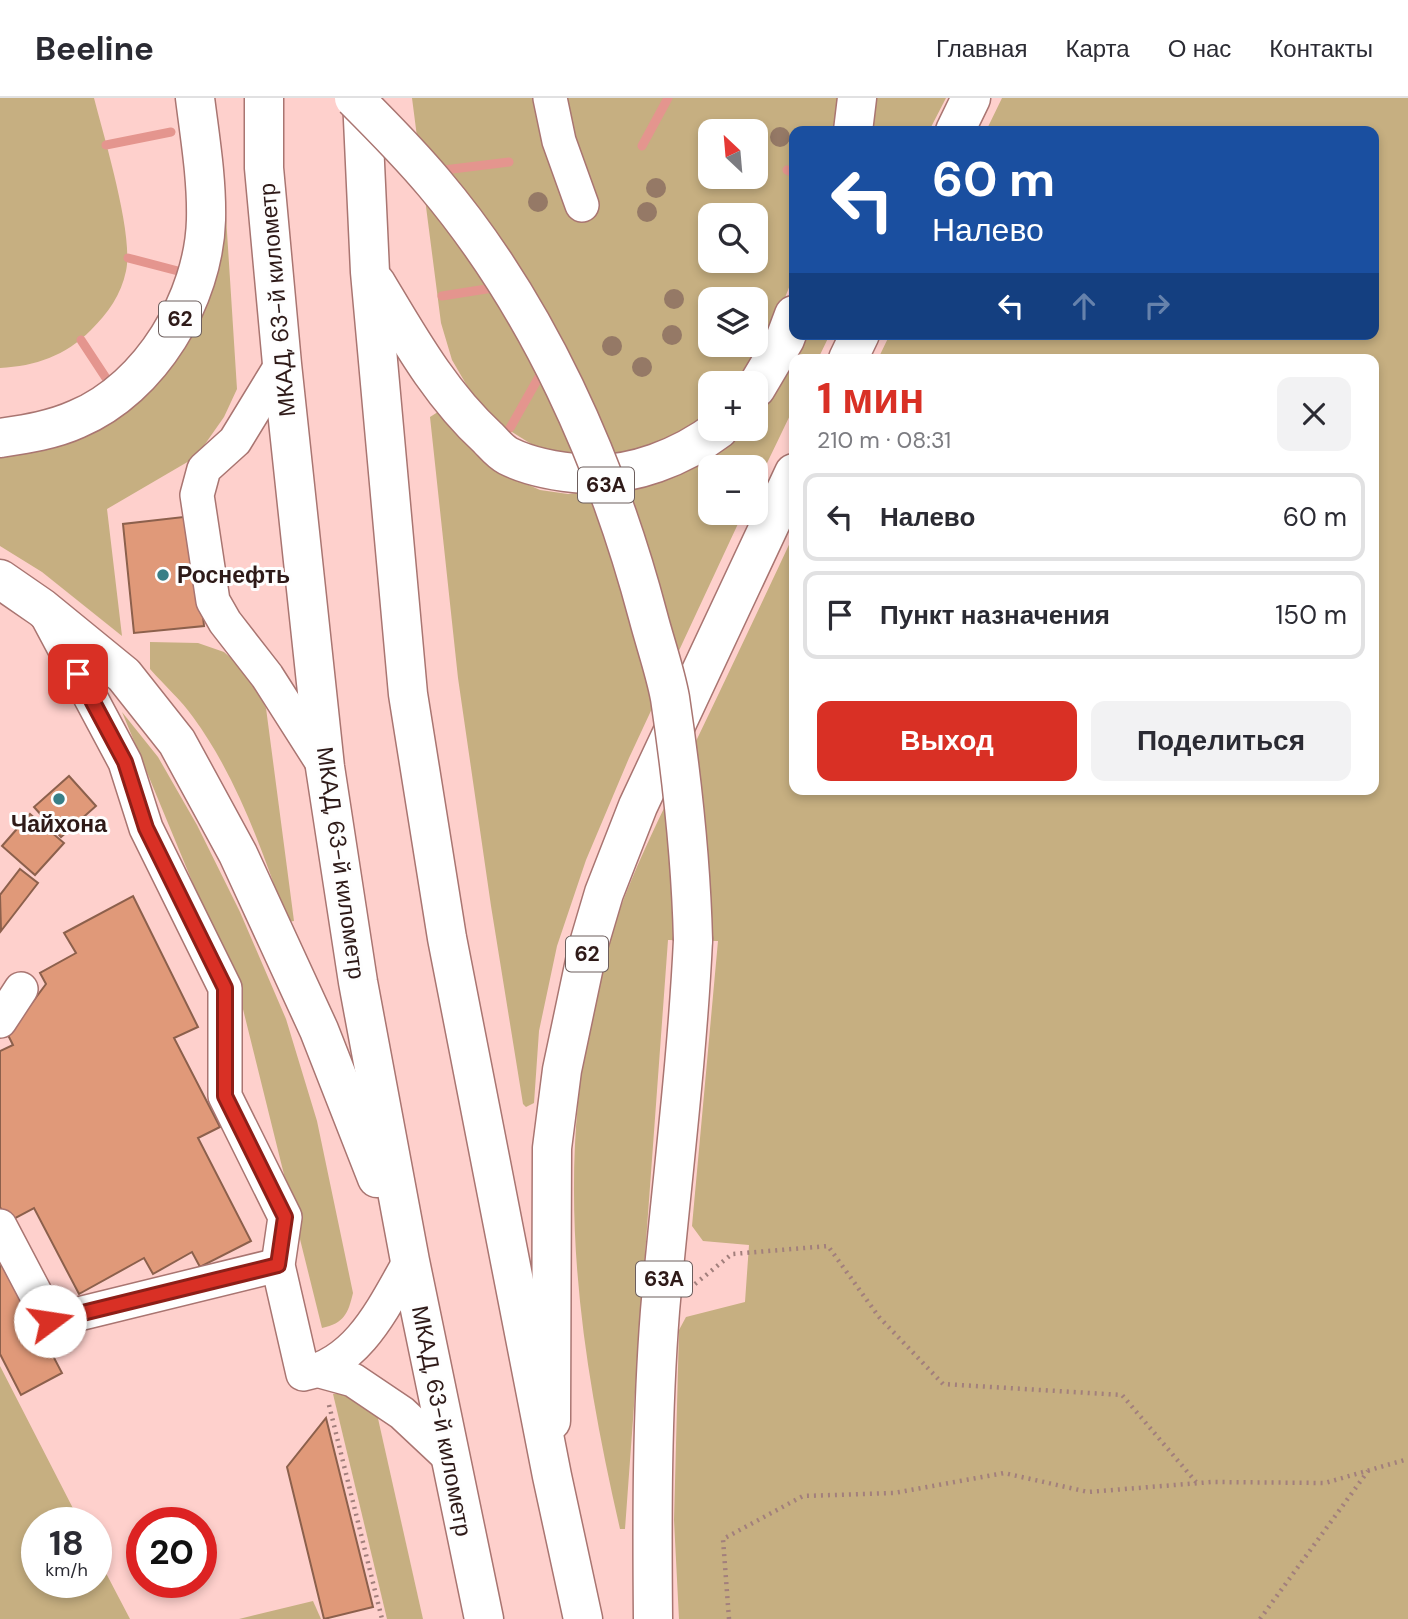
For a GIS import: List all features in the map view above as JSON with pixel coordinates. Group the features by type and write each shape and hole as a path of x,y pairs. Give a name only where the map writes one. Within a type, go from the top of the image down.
{"main road":[{"name":"62","path":"0,438 32,434 79,419 124,390 156,357 183,314 199,273 206,221 204,170 195,98"},
{"name":"МКАД, 63-й километр","path":"264,98 264,168 325,767 358,982 410,1261 484,1619"},
{"name":"63A","path":"354,98 434,183 482,247 526,316 582,422 631,552 669,696 683,808 693,940 688,1039 660,1312 651,1475 653,1619"},
{"path":"362,98 369,272 408,694 447,939 582,1616"},
{"path":"854,126 858,98"},
{"path":"958,126 971,98"},
{"path":"369,272 426,367 473,425 506,455 551,471 610,475 666,460 702,441"},
{"path":"766,371 789,328"},
{"name":"62","path":"552,1476 552,1148 562,1070 588,947 604,893 638,806 789,484"},
{"path":"0,579 43,608 124,675 177,742 238,854 319,1030 410,1261"}],"lane":[{"path":"550,98 559,141 582,205"},
{"path":"282,364 235,441 204,469 197,495 213,601 225,622 267,676 325,767"},
{"path":"43,608 125,762 146,828 225,988 225,1096 285,1217 278,1265 303,1374 320,1371 349,1353 382,1309 410,1261"},
{"path":"0,1021 21,989"},
{"path":"0,1226 50,1321 278,1265"},
{"path":"320,1371 353,1380 402,1413 450,1458"}],"path":[{"path":"660,1312 732,1254 828,1246 879,1317 943,1384 1122,1395 1197,1483"},
{"path":"320,1371 382,1619"},
{"path":"729,1619 723,1539 803,1496 894,1493 1004,1473 1088,1492 1197,1483 1325,1483 1408,1459"},
{"path":"1260,1619 1368,1470"}],"shaded area":[{"path":"0,98 94,98 117,186 127,255 124,280 117,296 103,317 81,339 60,353 38,362 0,368"},
{"path":"412,98 844,98 839,126 789,126 789,288 768,338 768,287 698,287 698,357 758,357 750,371 698,371 697,426 629,456 569,459 536,447 501,425 473,396 452,360 441,323"},
{"path":"871,98 946,98 932,126 867,126"},
{"path":"1002,98 1408,98 1408,1619 679,1619 674,1520 679,1330 686,1317 745,1302 749,1245 703,1241 692,1226 718,941 668,940 625,1529 620,1529 591,1383 575,1240 574,1168 579,1096 589,1023 614,925 632,878 789,545 789,795 1379,795 1379,354 880,354 887,340 1379,340 1379,126 988,126"},
{"path":"224,185 237,389 224,417 196,457 107,509 122,636 42,572 0,546 0,455 137,401"},
{"path":"797,340 827,340 820,354 789,354 789,417 768,461 768,455 698,455 724,441 768,441 768,389"},
{"path":"441,410 464,442 502,473 540,490 568,494 643,485 698,455 698,525 737,525 629,758 586,860 557,946 539,1031 534,1103 526,1107 523,1104 491,906 458,678 430,417"},
{"path":"150,642 198,643 224,652 249,674 266,708 294,921 287,922 258,842 223,764 188,711 150,669"},
{"path":"122,712 158,757 197,825 240,912 286,1019 317,1121 353,1293 344,1316 329,1326 322,1328 240,997"},
{"path":"0,1366 72,1507 21,1507 21,1598 112,1598 112,1585 130,1619 0,1619"},
{"path":"353,1393 377,1414 423,1619 387,1619 333,1394"},
{"path":"313,1601 321,1619 239,1619"}],"building":[{"name":"Роснефть","path":"192,516 204,626 134,633 123,524"},
{"path":"69,776 96,806 61,837 34,807"},
{"path":"30,814 64,843 35,875 2,846"},
{"path":"20,869 38,883 1,931 0,895"},
{"path":"133,896 198,1027 174,1038 220,1127 198,1138 251,1241 200,1267 192,1252 153,1274 144,1258 79,1294 34,1208 8,1222 0,1207 0,1051 13,1045 8,1035 46,984 40,973 76,953 64,933"},
{"path":"0,1255 62,1373 21,1395 0,1354"},
{"path":"326,1418 373,1607 324,1619 287,1467"}],"waterway":[{"path":"642,146 668,98"},
{"path":"106,145 171,132"},
{"path":"436,171 509,162"},
{"path":"128,258 178,271"},
{"path":"442,296 499,287"},
{"path":"81,340 106,378"},
{"path":"510,428 540,375"}],"place":[{"name":"Роснефть","path":"163,575"},
{"name":"Чайхона","path":"59,799"}],"route":[{"path":"50,1321 278,1265 285,1217 225,1096 225,988 146,828 125,762 78,674"}]}
